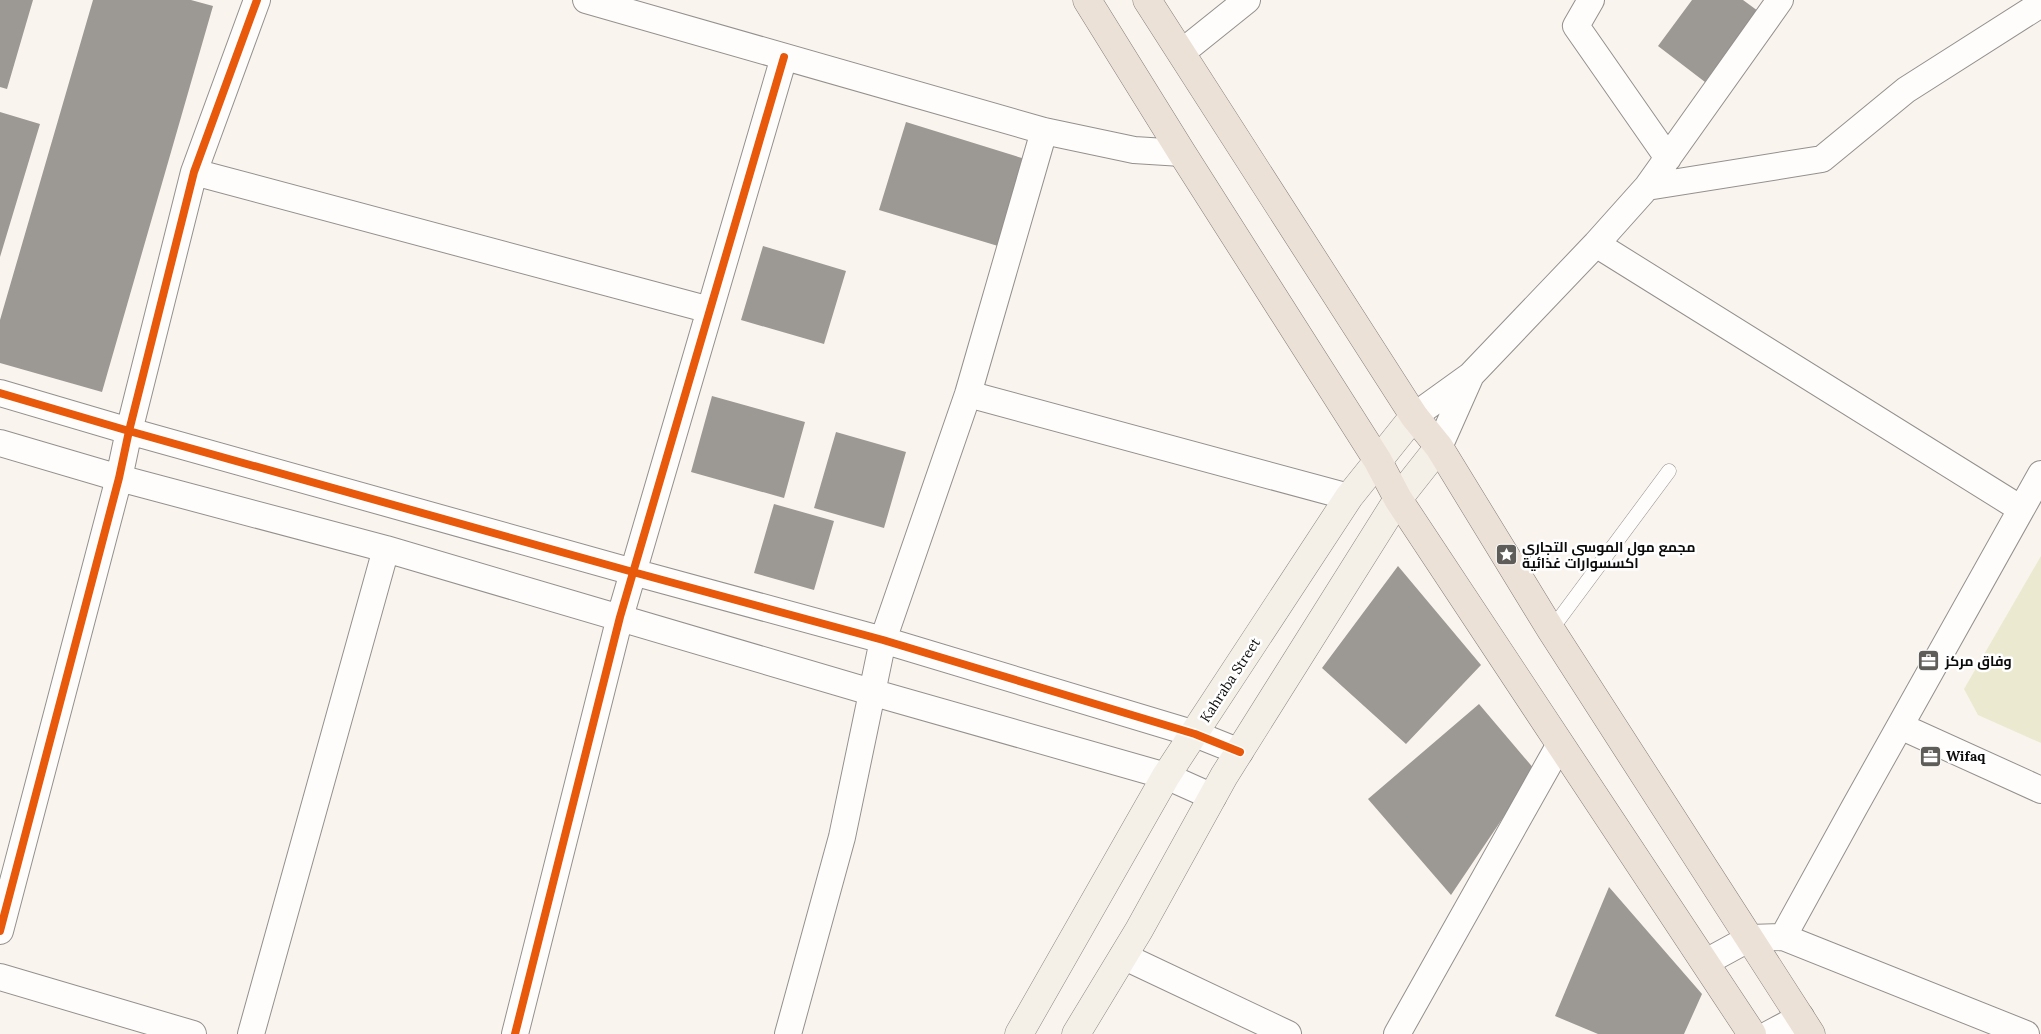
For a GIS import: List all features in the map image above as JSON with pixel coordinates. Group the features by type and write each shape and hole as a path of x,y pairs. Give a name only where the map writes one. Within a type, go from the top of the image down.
{"main road":[{"path":"1087,0 1378,461 1398,499 1752,1034"},
{"path":"1147,0 1414,416 1439,447 1551,630 1806,1025"},
{"name":"Kahraba Street","path":"1019,1034 1166,776 1349,497 1414,416"},
{"path":"1076,1034 1240,752 1398,499 1439,447"}],"street":[{"path":"0,931 119,478 194,172 257,0"},
{"path":"586,0 1044,132 1134,150 1182,153"},
{"path":"1181,53 1246,0"},
{"path":"1591,0 1576,26 1668,158"},
{"path":"1414,416 1471,375 1596,244 1647,187 1780,0"},
{"path":"1647,187 1822,159 1906,90 2041,4"},
{"path":"515,1034 620,617 784,57"},
{"path":"788,1034 842,837 871,692 884,640 968,394 1044,132"},
{"path":"194,172 710,310"},
{"path":"1596,244 2021,509"},
{"path":"1439,447 1471,375"},
{"path":"0,392 129,431 884,640 1194,734 1240,752"},
{"path":"968,394 1349,497"},
{"path":"0,443 119,478 386,549 871,692 1166,776 1213,797"},
{"path":"1784,937 2041,474"},
{"path":"251,1034 386,549"},
{"path":"1900,726 2041,790"},
{"path":"1397,1034 1560,744"},
{"path":"1706,962 1750,938 1784,937 2026,1034"},
{"path":"1123,956 1288,1034"},
{"path":"0,977 193,1034"},
{"path":"1770,1034 1806,1025"}],"lane":[{"path":"1551,630 1669,471"}],"green space":[{"path":"2041,556 2041,743 1978,715 1964,689"}],"building":[{"path":"0,0 33,0 7,89 0,87"},
{"path":"93,0 191,0 213,6 102,392 0,363 0,320"},
{"path":"1692,0 1743,0 1758,11 1705,82 1658,46"},
{"path":"0,112 40,124 0,257"},
{"path":"906,122 1025,159 998,246 879,210"},
{"path":"763,246 846,271 824,344 741,320"},
{"path":"712,396 805,422 784,498 691,472"},
{"path":"836,432 906,452 884,528 814,508"},
{"path":"774,504 834,521 814,590 754,573"},
{"path":"1398,566 1481,665 1406,744 1322,668"},
{"path":"1479,704 1535,770 1451,895 1368,799"},
{"path":"1609,887 1702,994 1684,1034 1598,1034 1555,1016"}],"cycle path":[{"path":"0,931 119,478 194,172 257,0"},
{"path":"515,1034 620,617 784,57"},
{"path":"0,393 633,572 883,640 1195,734 1240,752"}],"place":[{"name":"مجمع مول الموسى التجاري اكسسوارات غذائية","path":"1506,555"},
{"name":"وفاق مركز","path":"1929,661"},
{"name":"Wifaq","path":"1930,756"}]}
